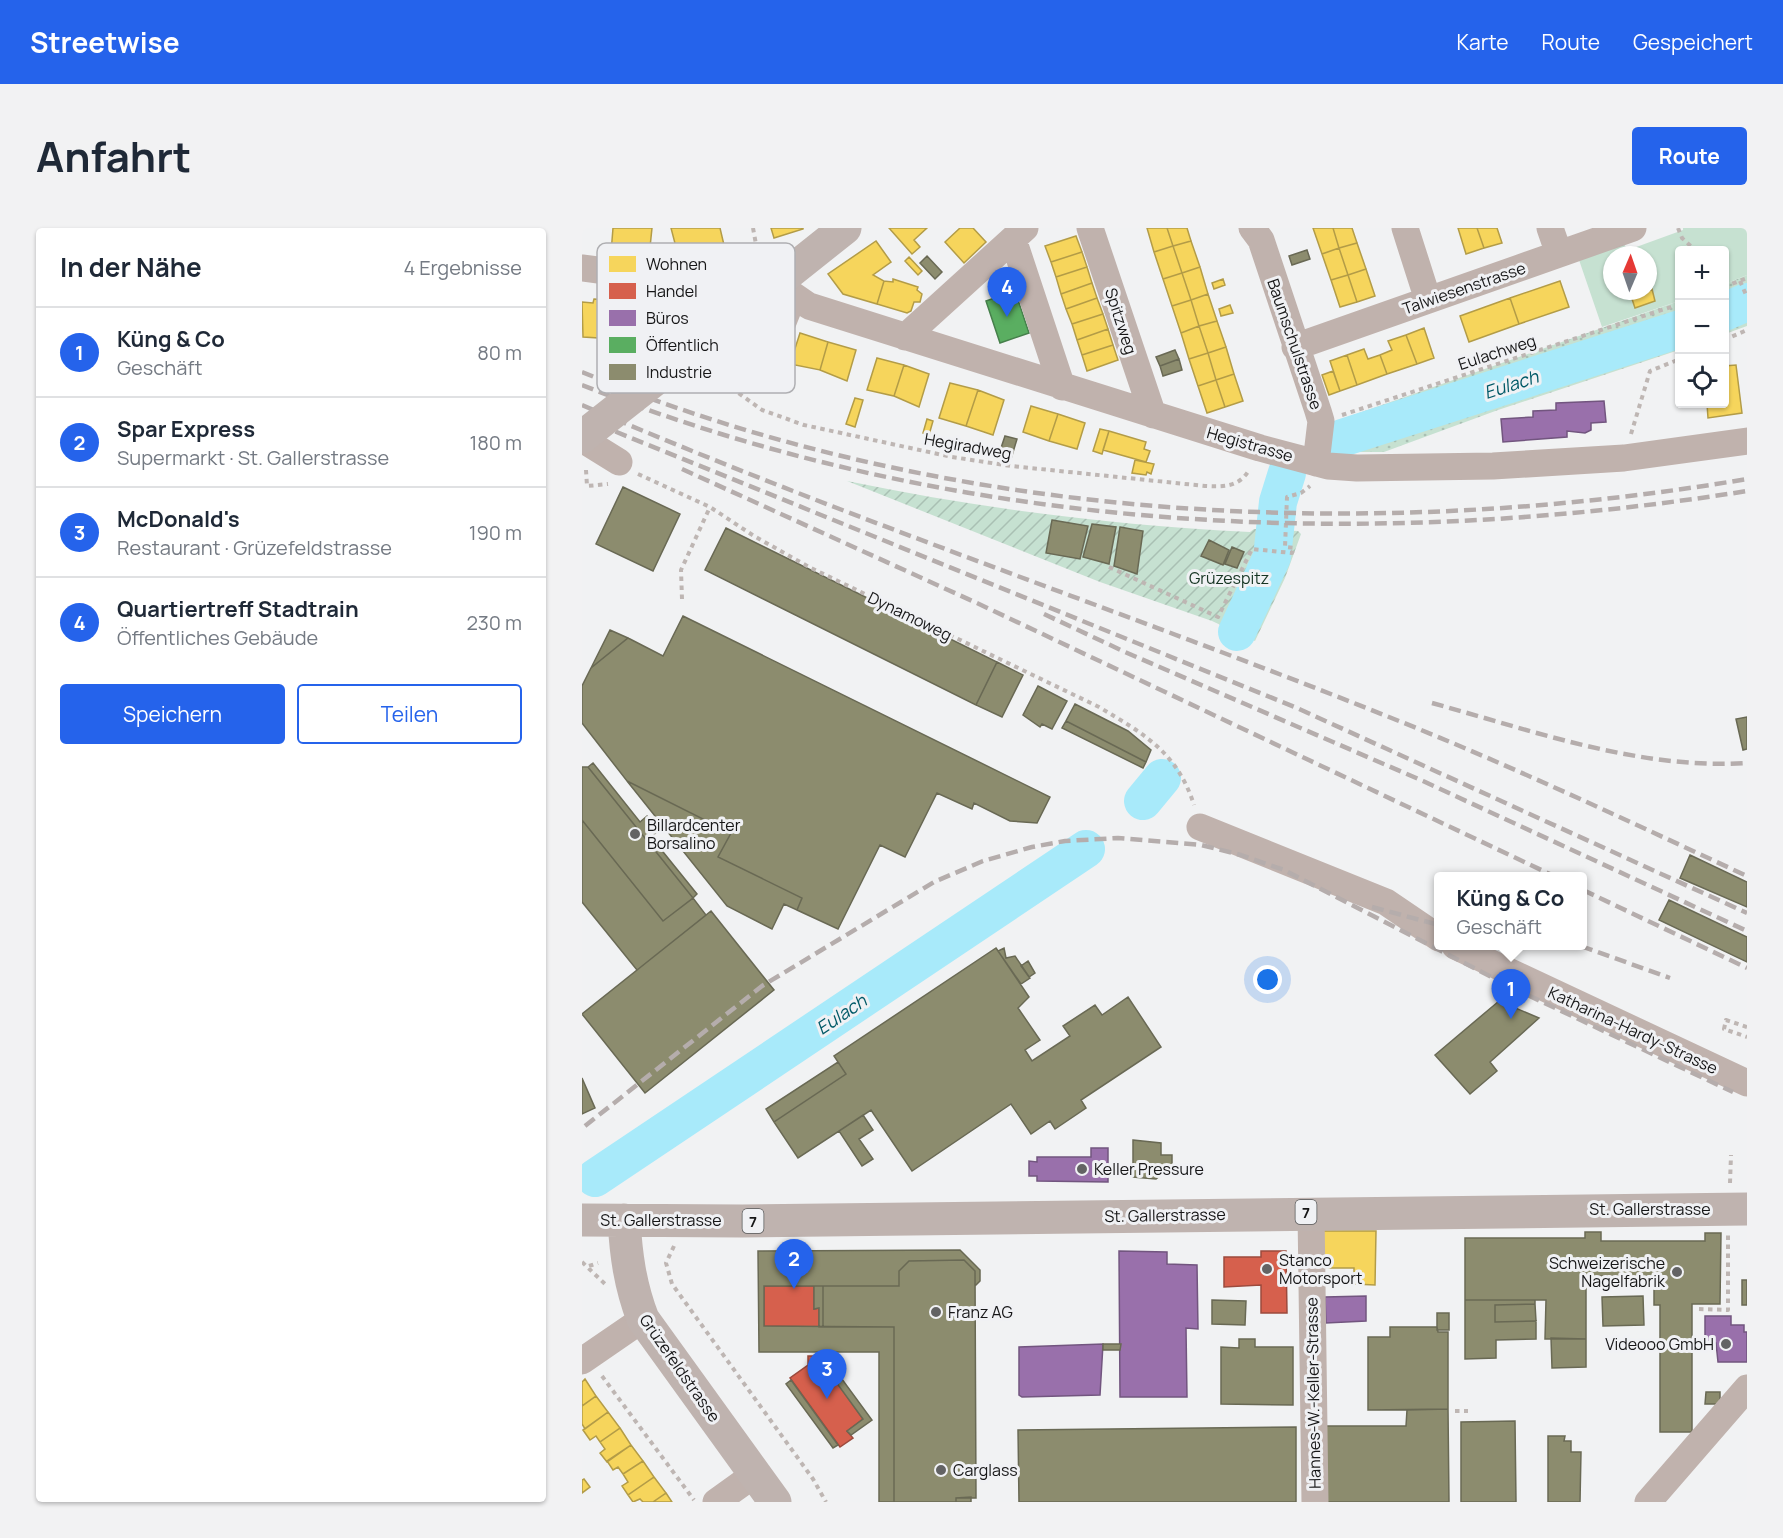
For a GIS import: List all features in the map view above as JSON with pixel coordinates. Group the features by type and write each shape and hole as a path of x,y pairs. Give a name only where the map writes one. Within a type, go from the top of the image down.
{"main road":[{"path":"795,280 845,228"},
{"path":"582,438 638,393"},
{"name":"St. Gallerstrasse","path":"582,1220 749,1221 1735,1203"},
{"name":"Grüzefeldstrasse","path":"624,1220 626,1263 632,1290 643,1319 775,1502"}],"street":[{"name":"Spitzweg","path":"1090,228 1152,415"},
{"name":"Baumschulstrasse","path":"1252,228 1261,240 1321,421 1316,463"},
{"path":"1405,228 1428,300"},
{"path":"1550,228 1559,254"},
{"name":"Talwiesenstrasse","path":"1295,347 1633,228"},
{"path":"905,337 1019,233 1062,387"},
{"path":"582,268 597,270"},
{"name":"Hegistrasse","path":"795,297 809,306 905,337 1152,415 1316,463 1368,468 1493,466 1624,458 1747,441"},
{"path":"582,438 616,473"},
{"path":"1200,827 1386,902 1434,935"},
{"name":"Katharina-Hardy-Strasse","path":"1466,950 1747,1083"},
{"name":"Hannes-W.-Keller-Strasse","path":"1311,1212 1315,1502"},
{"path":"585,1359 643,1319"},
{"path":"1647,1502 1747,1388"},
{"path":"716,1502 755,1474"}],"path":[{"path":"753,228 756,243"},
{"path":"1678,228 1682,238 1691,246"},
{"path":"1731,284 1741,283 1747,278"},
{"path":"1741,283 1747,297"},
{"name":"Eulachweg","path":"1321,421 1675,306"},
{"path":"1729,338 1747,330"},
{"path":"1624,458 1650,371 1675,361"},
{"name":"Hegiradweg","path":"738,393 762,410 804,425 880,443 972,460 1088,475 1205,486 1227,486 1238,482"},
{"path":"1109,567 1218,617 1252,549 1292,553 1294,548 1285,547 1287,497 1301,493 1310,486 1316,463"},
{"path":"582,465 586,469 587,486 616,473"},
{"name":"Dynamoweg","path":"616,473 710,507 754,537 809,567 1099,707 1137,730 1179,768 1200,827"},
{"path":"682,598 681,570 710,507"},
{"path":"1747,1027 1726,1020 1724,1029 1747,1037"},
{"path":"1699,1309 1728,1310 1735,1203 1731,1155"},
{"path":"679,1242 670,1251 666,1263 672,1284 813,1479 826,1502"},
{"path":"589,1266 598,1263"},
{"path":"585,1359 695,1502"},
{"path":"1455,1411 1468,1411"}],"green space":[{"path":"1683,228 1747,228 1747,275 1729,282 1729,246 1675,246 1675,302 1602,327 1578,257 1603,248 1603,300 1657,300 1657,246 1639,246 1683,230"},
{"path":"1622,241 1625,246 1608,246"},
{"path":"1747,275 1747,326 1729,333 1729,300 1729,282"},
{"path":"1675,302 1675,351 1498,410 1384,452 1344,452 1336,426 1339,420"},
{"name":"Grüzespitz","path":"847,481 998,508 1098,520 1250,532 1254,529 1298,531 1301,534 1285,578 1255,641 1212,621 1100,582"}],"building: Wohnen":[{"path":"613,228 652,228 650,243 612,243"},
{"path":"671,228 720,228 724,243 675,243"},
{"path":"771,228 803,228 803,229 774,238"},
{"path":"889,228 927,228 914,240 920,247 912,254"},
{"path":"960,228 973,228 986,242 964,263 945,242"},
{"path":"1147,228 1167,228 1173,246 1154,252"},
{"path":"1167,228 1187,228 1191,241 1173,246"},
{"path":"1313,228 1333,228 1339,248 1322,254"},
{"path":"1333,228 1352,228 1357,243 1339,248"},
{"path":"1458,228 1477,228 1484,248 1466,254"},
{"path":"1477,228 1497,228 1502,243 1484,248"},
{"path":"1076,236 1082,252 1051,262 1045,246"},
{"path":"876,241 891,262 873,275 884,281 877,304 843,294 828,274"},
{"path":"1191,241 1200,267 1182,273 1173,246"},
{"path":"1357,243 1366,269 1348,275 1339,248"},
{"path":"1173,246 1182,273 1163,279 1154,252"},
{"path":"1339,248 1348,275 1331,280 1322,254"},
{"path":"1082,252 1087,267 1056,277 1051,262"},
{"path":"909,257 922,271 918,275 905,261"},
{"path":"1087,267 1092,283 1061,294 1056,277"},
{"path":"1200,267 1208,294 1191,300 1182,273"},
{"path":"1366,269 1375,296 1357,302 1348,275"},
{"path":"1182,273 1191,300 1172,306 1163,279"},
{"path":"1348,275 1357,302 1340,307 1331,280"},
{"path":"893,279 918,287 917,290 922,294 920,302 914,302 911,311 907,313 877,304 884,281 893,282"},
{"path":"1223,279 1225,285 1214,289 1212,283"},
{"path":"1560,281 1569,307 1519,324 1510,298"},
{"path":"1092,283 1097,298 1066,309 1061,294"},
{"path":"1208,294 1217,321 1199,326 1191,300"},
{"path":"1097,298 1103,314 1072,324 1066,309"},
{"path":"1510,298 1519,324 1469,342 1460,316"},
{"path":"594,299 597,299 597,338 583,337 582,302 593,303"},
{"path":"1191,300 1199,326 1181,333 1172,306"},
{"path":"1632,300 1655,300 1655,301 1635,308"},
{"path":"1230,305 1233,313 1221,316 1219,309"},
{"path":"1103,314 1108,329 1077,340 1072,324"},
{"path":"1217,321 1226,347 1208,353 1199,326"},
{"path":"1199,326 1208,353 1189,359 1181,333"},
{"path":"1424,328 1434,358 1417,364 1406,335"},
{"path":"1108,329 1113,345 1082,355 1077,340"},
{"path":"800,333 828,342 820,370 795,365 795,348"},
{"path":"1406,335 1417,364 1387,374 1380,355 1392,350 1388,341"},
{"path":"828,342 856,350 847,381 820,370"},
{"path":"1113,345 1118,360 1087,371 1082,355"},
{"path":"1226,347 1234,374 1216,380 1208,353"},
{"path":"1364,349 1368,359 1380,355 1387,374 1357,385 1347,355"},
{"path":"1208,353 1216,380 1198,386 1189,359"},
{"path":"1347,355 1357,385 1340,391 1330,361"},
{"path":"877,358 904,365 894,396 867,390"},
{"path":"904,365 929,374 919,407 894,396"},
{"path":"1736,365 1742,413 1708,418 1707,408 1729,408 1729,366"},
{"path":"1333,371 1340,391 1329,395 1322,375"},
{"path":"1234,374 1243,401 1225,407 1216,380"},
{"path":"1216,380 1225,407 1207,413 1198,386"},
{"path":"950,383 978,390 966,426 939,418"},
{"path":"978,390 1004,400 993,435 966,426"},
{"path":"855,398 863,400 855,427 846,424"},
{"path":"1031,406 1058,414 1049,441 1023,432"},
{"path":"1058,414 1085,423 1077,449 1049,441"},
{"path":"927,419 933,421 929,435 923,433"},
{"path":"1100,429 1109,431 1102,454 1093,451"},
{"path":"1109,431 1146,442 1144,449 1150,451 1146,462 1103,450"},
{"path":"1135,460 1154,464 1151,474 1132,473"},
{"path":"1322,1231 1376,1231 1375,1285 1354,1284 1354,1268 1322,1268"},
{"path":"585,1379 596,1396 582,1406 582,1382"},
{"path":"596,1396 608,1412 585,1429 582,1424 582,1406"},
{"path":"608,1412 620,1428 600,1442 596,1436 590,1440 583,1430"},
{"path":"620,1428 631,1445 607,1462 600,1453 605,1449 600,1442"},
{"path":"631,1445 643,1461 623,1474 618,1467 613,1470 607,1461"},
{"path":"643,1461 654,1477 628,1495 622,1486 628,1482 623,1474"},
{"path":"654,1477 666,1493 653,1502 643,1502 640,1499 633,1502 628,1495"},
{"path":"584,1479 590,1487 582,1493 582,1480"},
{"path":"666,1493 672,1502 653,1502"}],"building: Handel":[{"path":"1261,1251 1286,1251 1287,1313 1261,1313 1261,1285 1224,1287 1224,1257 1261,1257"},
{"path":"764,1286 814,1286 814,1309 819,1308 819,1327 764,1326"},
{"path":"808,1356 818,1356 863,1419 847,1431 853,1438 840,1447 790,1378 808,1365"}],"building: Büros":[{"path":"1604,401 1606,422 1591,423 1591,430 1585,433 1567,431 1567,437 1503,442 1501,419 1533,417 1533,411 1556,410 1556,403"},
{"path":"1091,1148 1108,1148 1108,1182 1037,1181 1037,1176 1029,1176 1029,1161 1037,1162 1037,1157 1091,1157"},
{"path":"1119,1251 1167,1252 1167,1264 1197,1265 1198,1329 1186,1328 1187,1397 1120,1397"},
{"path":"1366,1296 1366,1321 1326,1323 1325,1297"},
{"path":"1705,1316 1731,1316 1731,1325 1744,1325 1744,1332 1747,1332 1747,1362 1718,1362 1716,1343 1705,1343"},
{"path":"1103,1344 1100,1395 1022,1397 1019,1395 1019,1347"}],"building: Öffentlich":[{"path":"1015,291 1029,333 1000,343 986,301"}],"building: Industrie":[{"path":"1307,250 1310,259 1292,265 1289,256"},
{"path":"927,256 942,272 935,279 920,263"},
{"path":"1175,350 1179,359 1160,366 1156,357"},
{"path":"1179,359 1182,370 1163,376 1160,366"},
{"path":"1005,436 1017,439 1011,459 998,457"},
{"path":"623,487 680,514 653,571 596,544"},
{"path":"1052,520 1088,526 1080,559 1046,553"},
{"path":"1092,524 1116,527 1109,564 1083,557"},
{"path":"1120,527 1143,531 1137,574 1114,566"},
{"path":"726,528 997,662 976,705 705,570"},
{"path":"1209,540 1229,550 1223,565 1201,556"},
{"path":"1232,547 1244,552 1237,568 1225,564"},
{"path":"683,616 1050,797 1037,823 1010,821 974,803 972,809 937,793 905,857 880,845 838,929 797,910 802,898 718,857 731,833 627,781 582,723 582,686 591,668 628,638 663,656"},
{"path":"610,630 628,638 591,668"},
{"path":"997,662 1023,675 1002,717 976,705"},
{"path":"1038,686 1067,701 1052,729 1042,724 1040,727 1023,715"},
{"path":"1075,704 1128,731 1151,750 1146,762 1066,721"},
{"path":"1747,717 1747,749 1743,750 1736,719"},
{"path":"1066,721 1146,762 1143,768 1062,728"},
{"path":"593,763 640,822 647,816 658,831 651,837 697,894 693,898 588,767"},
{"path":"582,767 588,767 693,898 663,921 582,820"},
{"path":"627,781 731,833 718,857 802,898 797,910 784,904 772,929 727,906"},
{"path":"582,820 663,921 693,898 706,915 637,970 582,902"},
{"path":"1690,855 1747,882 1747,907 1680,878"},
{"path":"1669,900 1747,937 1747,962 1659,920"},
{"path":"711,911 774,990 645,1093 582,1014"},
{"path":"996,948 1029,997 1018,1008 1040,1040 1025,1050 1032,1061 1070,1036 1063,1026 1095,1005 1102,1015 1128,997 1161,1047 1081,1100 1086,1108 1055,1129 1050,1121 1031,1134 1011,1104 912,1171 871,1110 798,1158 774,1122 846,1074 834,1056"},
{"path":"1004,948 1006,958 1015,956 1030,978 1021,984 998,951"},
{"path":"1028,961 1035,973 1029,977 1021,966"},
{"path":"1499,1001 1539,1018 1490,1062 1497,1071 1470,1094 1435,1055"},
{"path":"838,1062 846,1074 774,1122 766,1109"},
{"path":"582,1078 595,1108 582,1114"},
{"path":"863,1115 873,1130 859,1139 873,1159 862,1166 839,1131"},
{"path":"1133,1140 1161,1143 1161,1155 1172,1155 1172,1175 1161,1175 1156,1179 1133,1177"},
{"path":"1585,1232 1601,1232 1601,1241 1705,1241 1705,1233 1721,1233 1720,1304 1692,1304 1692,1432 1660,1432 1660,1305 1654,1305 1654,1276 1586,1276 1586,1339 1545,1339 1546,1300 1465,1300 1465,1238 1585,1238"},
{"path":"960,1250 980,1270 980,1281 975,1286 975,1271 964,1260 909,1261 899,1271 899,1286 764,1286 764,1326 894,1327 894,1502 879,1502 879,1352 759,1352 758,1251"},
{"path":"964,1260 975,1271 976,1498 956,1498 956,1502 894,1502 894,1327 823,1327 823,1286 899,1286 899,1271 909,1261"},
{"path":"1742,1280 1747,1280 1747,1305 1742,1305"},
{"path":"814,1286 823,1286 823,1327 819,1327 819,1308 814,1309"},
{"path":"1643,1296 1644,1325 1603,1326 1602,1297"},
{"path":"1212,1300 1246,1301 1245,1325 1212,1324"},
{"path":"1465,1300 1535,1300 1535,1304 1495,1305 1495,1322 1536,1321 1536,1339 1496,1340 1496,1358 1465,1359"},
{"path":"1535,1304 1536,1321 1495,1322 1495,1305"},
{"path":"1437,1313 1449,1313 1449,1330 1437,1330"},
{"path":"1390,1327 1437,1327 1438,1332 1448,1332 1448,1409 1368,1410 1368,1337 1390,1337"},
{"path":"1551,1338 1586,1339 1586,1367 1552,1368"},
{"path":"1239,1339 1255,1339 1255,1347 1293,1347 1293,1405 1221,1404 1221,1347 1239,1348"},
{"path":"1103,1344 1121,1344 1120,1350 1103,1350"},
{"path":"825,1356 872,1420 851,1435 847,1431 863,1419 820,1360"},
{"path":"791,1380 838,1445 833,1448 786,1384"},
{"path":"1706,1392 1720,1392 1720,1404 1705,1404"},
{"path":"1448,1409 1449,1502 1326,1502 1326,1426 1406,1426 1407,1410"},
{"path":"1515,1421 1516,1502 1461,1502 1461,1422"},
{"path":"1296,1427 1296,1502 1019,1502 1018,1430"},
{"path":"1548,1436 1565,1436 1564,1441 1571,1441 1571,1452 1581,1452 1580,1502 1548,1502"},
{"path":"971,1497 971,1502 956,1502 956,1498"}],"waterway":[{"name":"Eulach","path":"1729,310 1747,302"},
{"name":"Eulach","path":"1342,438 1675,331"},
{"name":"Eulach","path":"1237,632 1272,557 1278,502 1287,473"},
{"name":"Eulach","path":"1143,801 1162,778"},
{"name":"Eulach","path":"595,1178 1086,849"}],"railway":[{"path":"582,372 597,377"},
{"path":"582,385 597,390"},
{"path":"605,393 722,434 865,472 1010,499 1157,516 1305,523 1453,521 1600,510 1747,491"},
{"path":"640,393 721,422 863,461 1009,489 1157,506 1305,513 1454,511 1601,499 1747,479"},
{"path":"582,405 782,487 1187,639 1434,735 1747,876"},
{"path":"582,418 1297,708 1747,913"},
{"path":"682,469 979,604 1546,872"},
{"path":"1044,614 1125,652 1423,781 1747,931"},
{"path":"1432,703 1548,736 1627,754 1667,761 1707,764 1747,763"},
{"path":"585,1126 762,986 934,882 983,861 1032,847 1065,841 1118,838 1201,845 1241,855 1284,870 1434,947"},
{"path":"1587,892 1747,968"},
{"path":"1372,907 1434,924"},
{"path":"1587,948 1670,978"},
{"path":"1439,950 1517,990 1733,1092"}],"place":[{"name":"Quartiertreff Stadtrain","path":"1007,317"},
{"name":"Billardcenter Borsalino","path":"635,834"},
{"name":"Küng & Co","path":"1511,1019"},
{"name":"Keller Pressure","path":"1082,1169"},
{"name":"Stanco Motorsport","path":"1267,1269"},
{"name":"Schweizerische Nagelfabrik","path":"1677,1272"},
{"name":"Spar Express","path":"794,1289"},
{"name":"Franz AG","path":"936,1312"},
{"name":"Videooo GmbH","path":"1726,1344"},
{"name":"McDonald's","path":"827,1399"},
{"name":"Carglass","path":"941,1470"}]}
